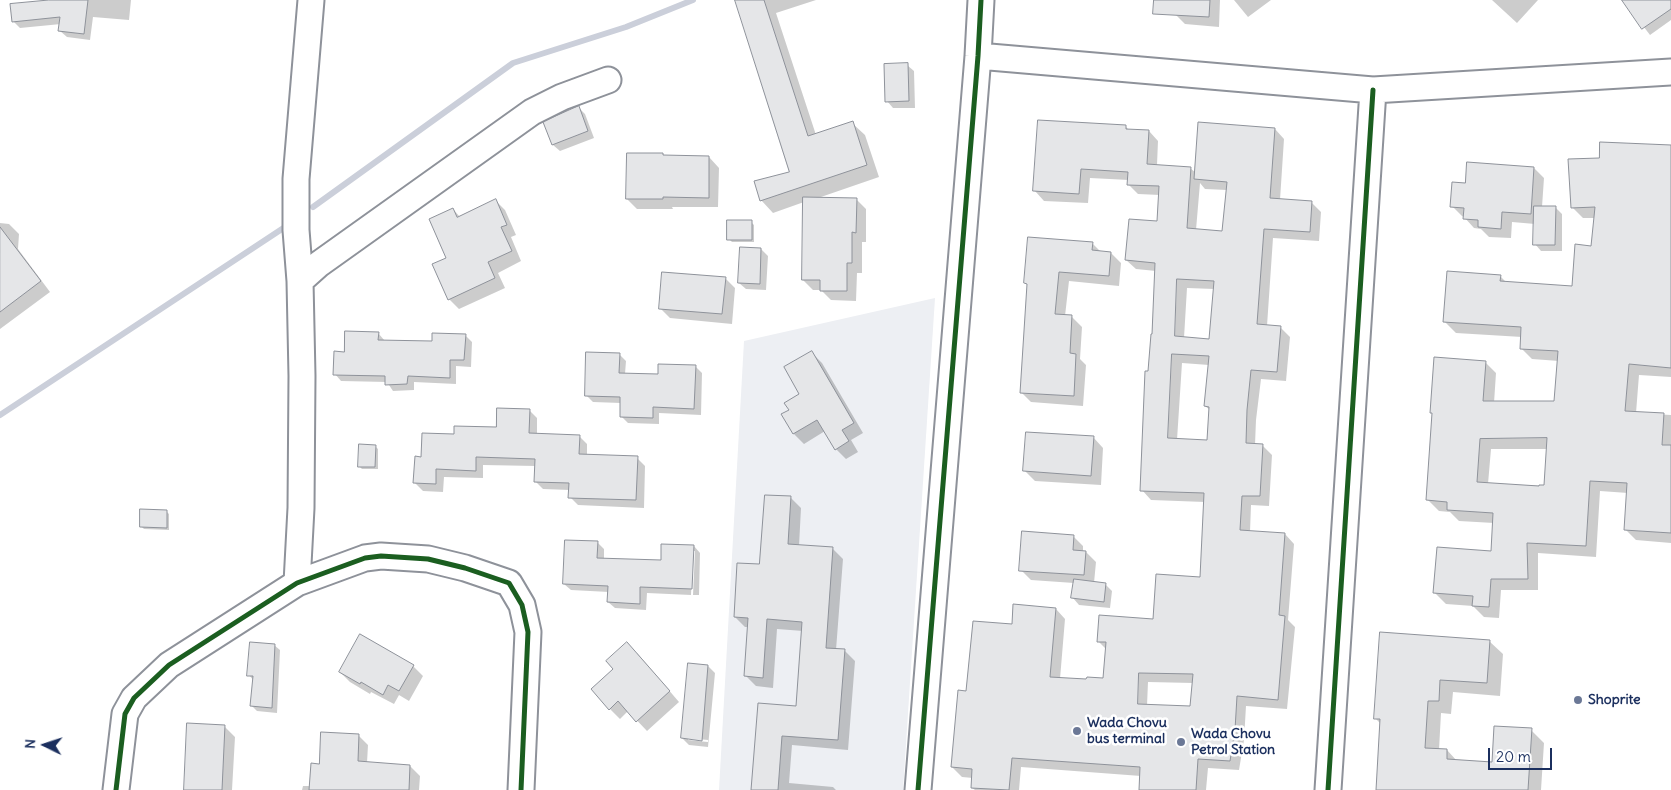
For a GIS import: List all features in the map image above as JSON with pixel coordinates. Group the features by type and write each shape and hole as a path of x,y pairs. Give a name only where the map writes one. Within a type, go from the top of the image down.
{"street":[{"path":"297,583 301,508 302,376 300,281 296,230 296,179 311,0"},
{"path":"918,790 981,0"},
{"path":"978,56 1373,90 1671,72"},
{"path":"300,281 319,264 532,112 562,97 608,80"},
{"path":"1328,790 1373,90"},
{"path":"116,790 125,714 134,698 169,665 297,583 365,558 380,556 428,559 465,568 509,583 522,605 528,632 521,790"}],"shaded area":[{"path":"935,298 903,790 719,790 744,341"}],"building":[{"path":"49,0 88,0 84,34 58,31 60,17 12,22 10,4"},
{"path":"735,0 764,0 808,136 853,121 867,165 760,201 754,181 789,172"},
{"path":"1154,0 1210,0 1209,17 1153,14"},
{"path":"1622,0 1671,0 1671,9 1642,29"},
{"path":"908,63 909,101 885,102 884,64"},
{"path":"579,106 588,131 552,145 543,122"},
{"path":"1038,120 1126,125 1126,129 1149,130 1147,164 1191,167 1187,228 1222,231 1227,182 1194,179 1198,122 1275,128 1270,198 1312,201 1310,232 1264,229 1257,324 1281,326 1277,372 1251,370 1247,410 1246,443 1263,444 1260,496 1242,496 1240,530 1285,533 1279,615 1285,616 1278,700 1237,696 1235,730 1230,761 1198,759 1196,790 1139,790 1140,767 1012,758 1009,790 971,788 972,769 951,767 958,690 966,691 973,621 1012,624 1013,604 1056,608 1050,677 1103,678 1106,642 1097,642 1099,615 1153,619 1156,574 1200,577 1204,493 1140,491 1145,371 1148,371 1152,334 1155,263 1125,260 1129,219 1157,221 1159,186 1127,185 1128,172 1081,169 1079,194 1033,191","holes":["1177,279 1214,281 1209,339 1175,336","1172,354 1209,356 1204,406 1209,407 1207,440 1168,438","1139,673 1193,674 1190,706 1138,704"]},
{"path":"1600,142 1671,145 1671,368 1629,364 1625,411 1664,413 1662,445 1671,445 1671,533 1624,530 1627,483 1590,481 1586,546 1527,543 1528,579 1491,579 1489,607 1472,606 1473,596 1433,593 1437,547 1491,551 1493,513 1447,510 1447,502 1426,500 1434,357 1486,361 1483,401 1554,401 1558,351 1520,349 1521,327 1443,322 1447,271 1501,275 1500,281 1572,286 1575,244 1591,246 1595,207 1571,208 1568,159 1599,158","holes":["1547,438 1544,485 1477,482 1480,439"]},
{"path":"627,153 709,156 709,198 663,197 663,199 626,199"},
{"path":"1467,162 1534,167 1531,214 1502,212 1501,229 1478,227 1478,220 1463,219 1464,208 1450,207 1452,182 1465,183"},
{"path":"803,197 857,198 856,233 852,232 852,263 847,263 847,291 820,291 820,280 802,280"},
{"path":"496,199 507,225 501,227 512,251 488,262 495,278 448,300 432,264 446,258 429,219 453,208 457,217"},
{"path":"1534,206 1556,206 1555,245 1533,245"},
{"path":"727,220 752,220 752,240 727,240"},
{"path":"0,227 41,281 0,312"},
{"path":"1028,237 1093,242 1092,250 1111,252 1109,276 1059,272 1055,314 1072,315 1070,353 1076,354 1074,396 1020,393 1027,284 1024,283"},
{"path":"740,247 761,248 760,284 738,283"},
{"path":"662,272 726,277 722,314 659,309"},
{"path":"345,331 379,332 378,340 432,341 432,333 466,334 464,360 450,360 450,378 408,376 407,384 385,385 385,376 333,375 334,351 344,352"},
{"path":"812,351 854,423 842,430 849,441 835,450 817,420 793,434 781,414 789,410 784,403 799,394 784,367"},
{"path":"586,352 620,353 619,373 658,374 658,364 696,365 694,409 653,407 653,418 620,417 620,397 585,396"},
{"path":"497,408 530,409 529,433 580,435 579,454 638,456 636,500 568,498 569,483 534,482 535,459 476,457 476,471 436,469 436,484 413,483 415,456 421,457 422,433 454,434 454,426 496,427"},
{"path":"1026,432 1094,436 1091,476 1023,471"},
{"path":"359,444 376,445 375,467 358,467"},
{"path":"765,495 791,496 788,544 833,547 826,648 845,649 838,740 782,736 778,790 751,790 758,703 796,706 802,622 767,619 763,678 744,676 748,618 734,617 737,563 759,564"},
{"path":"140,509 167,510 167,528 140,527"},
{"path":"1022,531 1074,535 1073,550 1086,551 1084,575 1019,571"},
{"path":"565,540 598,541 597,558 661,560 661,544 694,545 692,589 640,587 640,604 607,602 608,586 563,584"},
{"path":"1074,579 1106,583 1104,602 1071,598"},
{"path":"1380,632 1490,640 1487,683 1440,680 1439,701 1428,701 1425,748 1447,749 1447,759 1492,762 1494,726 1532,728 1528,790 1376,790 1380,719 1374,719"},
{"path":"360,634 414,665 399,691 388,685 383,695 339,672"},
{"path":"250,642 275,644 272,708 250,706 253,676 247,676"},
{"path":"627,642 670,691 636,722 618,701 609,710 591,689 613,669 606,661"},
{"path":"688,663 708,665 702,741 681,738"},
{"path":"187,723 225,725 222,790 184,790"},
{"path":"321,732 359,734 358,761 410,765 409,790 309,790 311,763 319,764"}],"waterway":[{"path":"313,207 513,63 626,27 693,0"},
{"path":"0,415 288,225"}],"cycle path":[{"path":"918,790 981,0"},
{"path":"1328,790 1373,90"},
{"path":"116,790 125,714 134,698 169,665 297,583 365,558 381,556 428,559 465,568 509,583 522,605 528,632 521,790"}],"place":[{"name":"Shoprite","path":"1578,700"},
{"name":"Wada Chovu bus terminal","path":"1077,731"},
{"name":"Wada Chovu Petrol Station","path":"1181,742"}]}
